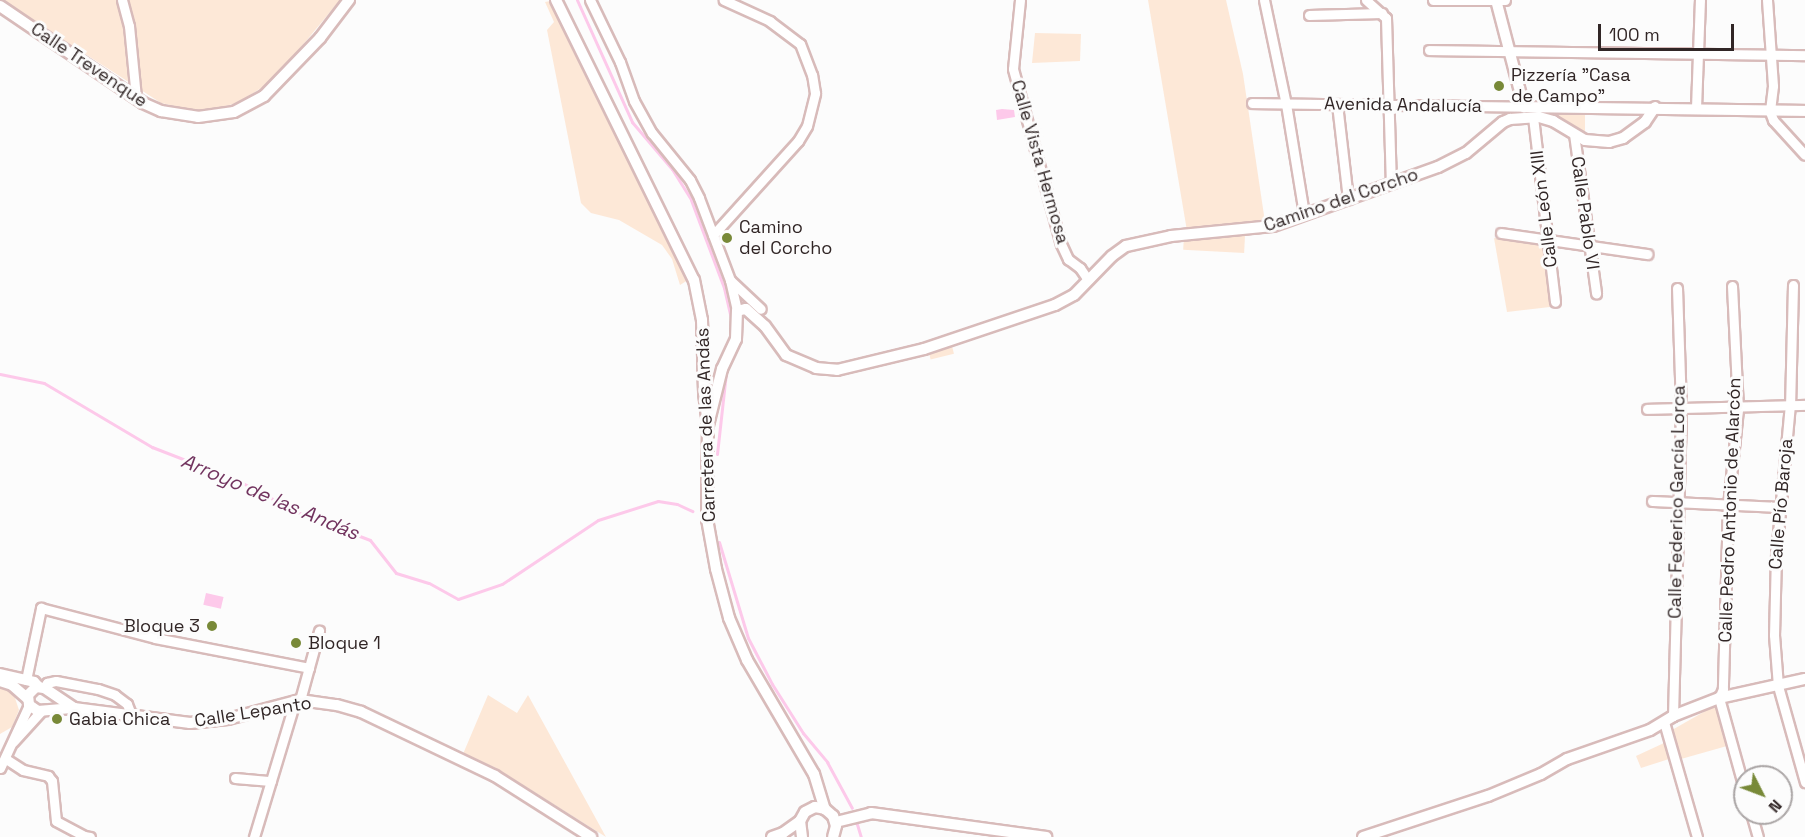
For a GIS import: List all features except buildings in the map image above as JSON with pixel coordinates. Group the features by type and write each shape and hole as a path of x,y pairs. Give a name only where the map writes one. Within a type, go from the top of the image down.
{"street":[{"path":"122,0 129,26 135,98"},
{"name":"Calle Trevenque","path":"0,6 135,98 161,111 198,117 220,115 249,105 281,81 320,38 349,0"},
{"name":"Carretera de las Andás","path":"556,0 694,280 702,320 704,393 708,425 707,519 716,569 729,618 747,660 814,774 825,809"},
{"name":"Camino del Corcho","path":"590,0 620,62 634,101 652,133 690,180 741,310 759,314"},
{"path":"713,235 798,141 807,126 814,93 812,75 800,44 770,21 724,0"},
{"name":"Calle Vista Hermosa","path":"1020,0 1013,69 1061,244 1068,258 1080,268 1088,280"},
{"path":"1264,0 1286,104 1304,214"},
{"path":"1366,0 1386,18 1391,183"},
{"path":"1433,0 1505,0"},
{"path":"1496,0 1524,107"},
{"path":"1696,108 1700,0"},
{"path":"1767,0 1773,86 1770,112 1773,120 1805,155"},
{"path":"1309,15 1382,13"},
{"path":"1429,50 1805,55"},
{"name":"Avenida Andalucía","path":"1252,103 1655,107 1770,112 1805,111"},
{"path":"1337,104 1348,199"},
{"name":"Camino del Corcho","path":"730,280 759,314 786,355 816,368 837,370 924,349 1055,305 1074,295 1112,256 1126,246 1150,239 1273,226 1438,167 1466,153 1503,122 1533,117 1553,121 1593,142 1609,142 1623,138 1645,122 1655,107"},
{"name":"Calle León XIII","path":"1533,117 1555,302"},
{"name":"Calle Pablo VI","path":"1574,134 1596,293"},
{"path":"1501,233 1647,254"},
{"name":"Calle Pío Baroja","path":"1793,285 1790,404 1776,554 1774,635 1778,686 1805,782"},
{"name":"Calle Pedro Antonio de Alarcón","path":"1719,698 1723,689 1728,505 1737,405 1732,286"},
{"name":"Calle Federico García Lorca","path":"1677,288 1681,408 1669,719 1697,837"},
{"path":"704,393 733,350 741,310"},
{"path":"738,323 759,314"},
{"path":"703,370 720,370"},
{"path":"708,425 720,370"},
{"path":"1647,409 1805,405"},
{"path":"1652,501 1780,507"},
{"path":"26,680 41,608 155,638 309,668"},
{"path":"254,837 319,631"},
{"name":"Calle Lepanto","path":"0,674 26,680 74,708"},
{"path":"1363,837 1476,801 1541,774 1567,759 1632,737 1719,698 1805,679"},
{"path":"0,681 12,685 34,710 44,710"},
{"path":"44,689 47,683 56,681 98,689 116,695 127,704 132,717"},
{"path":"44,689 30,692 12,744 2,765 48,776 52,781 56,821 84,837 90,837"},
{"path":"12,744 51,700 44,689"},
{"path":"1719,698 1738,765"},
{"name":"Calle Lepanto","path":"44,710 74,708 132,717 206,723 298,701 338,705 361,712 502,780 591,837"},
{"path":"0,742 12,744"},
{"path":"235,778 271,781"},
{"path":"777,835 800,820 810,809 817,787"},
{"path":"810,809 825,809 836,822"},
{"path":"836,822 871,813 1046,837"},
{"path":"777,835 802,837 800,820"},
{"path":"833,837 836,822"}],"shaded area":[{"path":"2,0 340,0 273,81 237,103 202,112 161,103"},
{"path":"1148,0 1226,0 1243,74 1265,222 1187,231"},
{"path":"550,1 679,259 688,280 680,285 672,259 662,245 619,220 591,213 581,203 547,30 554,22 545,2"},
{"path":"1035,33 1081,34 1080,61 1032,63"},
{"path":"1524,107 1585,107 1585,140 1553,121 1526,117"},
{"path":"996,110 1014,110 1015,117 997,120"},
{"path":"1184,233 1245,236 1244,253 1183,250"},
{"path":"1494,238 1543,246 1550,307 1507,312"},
{"path":"952,346 954,354 931,360 929,352"},
{"path":"206,593 224,597 221,609 203,605"},
{"path":"0,686 14,695 19,710 12,727 0,734"},
{"path":"488,695 517,713 528,695 606,837 494,767 463,754"},
{"path":"1716,705 1727,746 1681,759 1672,730"},
{"path":"1664,743 1669,759 1641,768 1636,756"}],"waterway":[{"path":"577,0 632,122 672,169 691,200 724,288 731,319 730,343"},
{"path":"717,454 726,372"},
{"name":"Arroyo de las Andás","path":"0,374 44,383 152,447 237,480 299,513 370,540 396,573 429,583 458,599 502,584 598,520 658,501 677,504 692,511"},
{"name":"Arroyo de las Andás","path":"719,542 748,638 772,684 803,733 827,762 852,808"},
{"name":"Arroyo de las Andás","path":"856,821 861,837"}],"place":[{"name":"Pizzería \"Casa de Campo\"","path":"1499,86"},
{"name":"Camino del Corcho","path":"727,238"},
{"name":"Bloque 3","path":"212,626"},
{"name":"Bloque 1","path":"296,643"},
{"name":"Gabia Chica","path":"57,719"}]}
